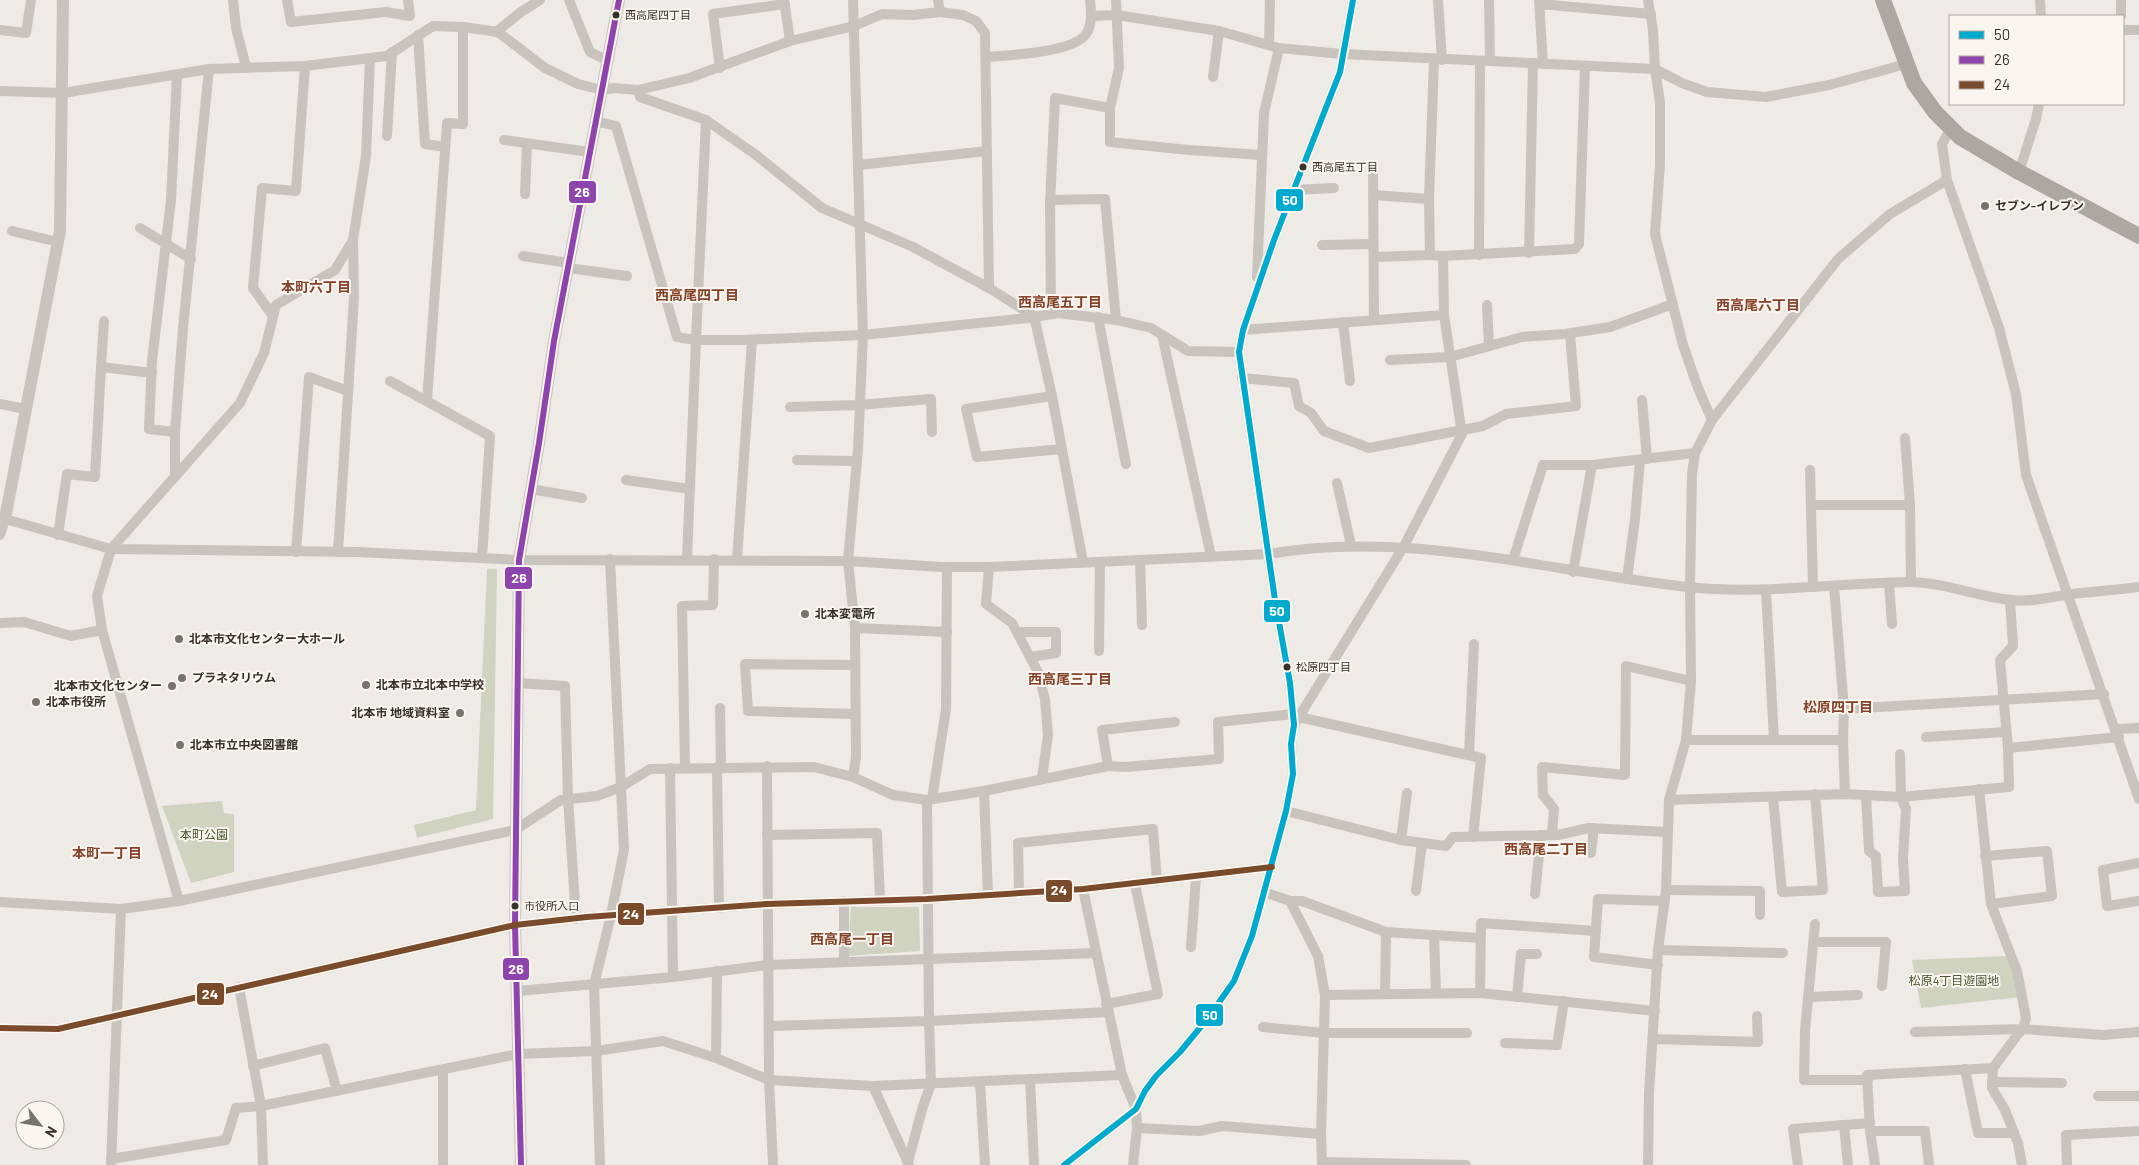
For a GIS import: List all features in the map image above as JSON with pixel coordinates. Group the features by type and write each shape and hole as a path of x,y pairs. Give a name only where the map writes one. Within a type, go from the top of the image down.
{"main road":[{"path":"1883,0 1914,83 1935,112 1960,137 2019,172 2139,236"}],"street":[{"path":"0,30 26,32 31,0"},
{"path":"0,535 60,231 63,0"},
{"path":"233,0 236,28 246,67"},
{"path":"287,0 290,22 386,12 410,16 408,0"},
{"path":"496,32 540,0"},
{"path":"569,0 590,52 608,61"},
{"path":"521,1165 515,925 519,560 554,342 619,0"},
{"path":"853,0 863,335 857,461 848,561 855,628 856,757 854,776"},
{"path":"938,0 940,12"},
{"path":"986,57 1059,49 1081,40 1087,33 1092,16 1090,0"},
{"path":"1116,0 1119,68 1110,108 1110,142 1262,155"},
{"path":"1256,290 1264,113 1274,46 1270,0"},
{"path":"1064,1165 1136,1109 1144,1092 1156,1076 1180,1052 1208,1018 1234,980 1252,936 1272,868 1293,774 1292,744 1295,719 1238,352 1243,330 1274,240 1340,72 1352,0"},
{"path":"1430,255 1429,199 1438,60 1438,0"},
{"path":"1479,255 1485,61 1489,0"},
{"path":"1648,0 1660,102 1660,165 1656,234 1683,345 1698,388 1712,420"},
{"path":"2040,0 2041,15"},
{"path":"2121,0 2121,15"},
{"path":"720,68 713,14 784,2 790,41"},
{"path":"1529,253 1540,2 1651,14"},
{"path":"0,91 62,93 209,69 305,66 387,56 433,26 463,27 496,32 544,68 578,84 602,90 614,88 638,90 689,78 790,41 854,26 882,14 913,15 940,12 962,15 976,21 985,33 989,288"},
{"path":"1092,16 1117,15 1219,31 1274,46 1342,54 1655,69 1682,83 1707,92 1766,97 1829,85 1906,64"},
{"path":"427,402 447,123 463,124 463,27"},
{"path":"2124,30 2139,30"},
{"path":"1213,77 1219,31"},
{"path":"418,35 425,144 445,147"},
{"path":"387,136 392,52"},
{"path":"338,552 354,298 353,240 366,156 370,58"},
{"path":"273,316 253,288 262,188 296,191 305,66"},
{"path":"1375,257 1479,255 1576,250 1579,244 1585,66"},
{"path":"175,477 175,432 183,328 209,69"},
{"path":"175,432 149,429 152,373 171,200 177,75"},
{"path":"638,90 640,97 706,120 756,156 822,208 913,247 989,288 1034,316 1052,396 1083,562"},
{"path":"1051,314 1050,200 1055,98 1110,108"},
{"path":"2019,172 2039,105"},
{"path":"686,559 706,120"},
{"path":"595,121 616,126 677,337 696,340 752,340 863,335 1058,312 1116,320 1151,328 1188,351 1238,352"},
{"path":"1951,128 1942,144 1947,180 2000,328 2016,394 2026,475 2104,694 2139,799"},
{"path":"504,140 589,152"},
{"path":"525,194 527,144"},
{"path":"858,165 987,151"},
{"path":"1373,167 1374,320"},
{"path":"1648,1165 1649,1093 1658,950 1666,896 1669,800 1686,740 1690,681 1692,474 1695,453 1712,420 1838,259 1890,214 1947,180"},
{"path":"1294,190 1334,188"},
{"path":"1373,195 1429,199"},
{"path":"1050,200 1105,199 1116,320"},
{"path":"140,228 191,259"},
{"path":"12,231 58,242"},
{"path":"179,901 102,630 97,596 111,549 240,403 264,353 276,306 335,270 353,240"},
{"path":"1322,245 1373,244"},
{"path":"523,256 627,276"},
{"path":"1295,719 1404,546 1462,434 1444,315 1443,256"},
{"path":"1488,304 1489,346"},
{"path":"1390,360 1450,357 1522,337 1570,334 1610,327 1673,304"},
{"path":"1243,330 1444,315"},
{"path":"1098,317 1126,464"},
{"path":"58,535 67,474 95,477 104,321"},
{"path":"1343,322 1350,380"},
{"path":"1242,378 1294,383 1299,406 1310,413 1324,431 1369,448 1483,426 1506,414 1576,406 1570,334"},
{"path":"1162,335 1211,556"},
{"path":"737,560 752,340"},
{"path":"101,367 152,373"},
{"path":"296,552 308,377 348,391"},
{"path":"390,382 490,436 482,558"},
{"path":"1052,396 966,409 978,457 1062,448"},
{"path":"790,407 859,405 931,399 932,432"},
{"path":"1627,579 1644,460 1642,400"},
{"path":"0,404 25,409"},
{"path":"1905,438 1910,505 1911,582"},
{"path":"1513,560 1543,465 1592,465 1695,453"},
{"path":"797,460 857,461"},
{"path":"1573,572 1592,465"},
{"path":"1810,470 1813,587"},
{"path":"626,480 690,489"},
{"path":"1337,483 1351,545"},
{"path":"531,489 582,498"},
{"path":"1812,505 1910,505"},
{"path":"2,518 111,549 338,552 519,560 714,559 848,561 947,567 1269,554 1299,548 1351,545 1404,546 1513,560 1573,572 1690,587 1766,590 1911,582 2022,601 2139,587"},
{"path":"600,1165 594,984 611,915 624,850 610,559"},
{"path":"685,768 682,606 713,605 714,559"},
{"path":"1140,560 1142,625"},
{"path":"1099,652 1100,562"},
{"path":"989,566 986,604 1006,618 1018,632 1039,674 1045,700 1048,734 1042,778"},
{"path":"912,1164 922,1106 932,1084 927,899 930,799 946,710 947,567"},
{"path":"1889,583 1892,624"},
{"path":"1834,586 1844,709 1844,794"},
{"path":"1766,590 1774,740"},
{"path":"1669,800 1815,794 1902,797 2009,787 2008,748 2000,660 2013,646 2010,600"},
{"path":"0,623 24,622 71,636 102,630"},
{"path":"855,628 947,632"},
{"path":"1018,632 1056,632 1056,653 1031,657"},
{"path":"1469,755 1474,644"},
{"path":"855,665 745,664 748,711 855,714"},
{"path":"1552,835 1554,809 1543,795 1542,767 1625,775 1626,666 1690,681"},
{"path":"517,683 565,686 568,798 576,919"},
{"path":"1844,709 2104,694"},
{"path":"719,908 720,708"},
{"path":"0,902 121,909 179,901 515,830 561,800 597,796 621,787 650,769 767,766 814,767 854,776 893,795 930,799 984,791 1108,766 1125,767 1219,759 1218,722 1295,719 1481,758 1473,837"},
{"path":"1108,766 1102,730 1175,722"},
{"path":"2008,748 2117,733 2139,728"},
{"path":"1926,736 2006,732"},
{"path":"1686,740 1843,740"},
{"path":"1866,796 1869,851 1876,856 1878,892 1905,892 1903,858 1906,809 1902,797 1900,754"},
{"path":"767,766 769,1080 773,1165"},
{"path":"670,768 673,977"},
{"path":"1979,789 1990,904 2016,971 2026,1018 2023,1029 1993,1068 1992,1088 2005,1110 2014,1133 2022,1165"},
{"path":"984,791 988,895"},
{"path":"1401,840 1407,793"},
{"path":"1773,797 1782,892 1823,890 1815,794"},
{"path":"1286,811 1401,840 1446,846 1453,837 1552,835 1594,828 1667,832"},
{"path":"1591,853 1594,828"},
{"path":"1019,893 1018,842 1153,829 1156,881"},
{"path":"767,835 877,833 880,900"},
{"path":"1535,894 1541,835"},
{"path":"1416,891 1422,842"},
{"path":"1985,856 2047,851 2052,896 1990,904"},
{"path":"2139,863 2103,870 2107,906 2139,901"},
{"path":"0,1028 58,1029 239,986 515,925 611,915 767,904 927,899 1083,889 1272,868"},
{"path":"1190,947 1196,877"},
{"path":"770,1026 929,1021 1107,1008 1158,994 1135,884"},
{"path":"1083,889 1122,1075 1136,1109 1137,1128 1133,1165"},
{"path":"1264,892 1290,901 1302,901 1386,932 1480,938"},
{"path":"1658,966 1594,957 1598,899 1760,892 1760,915"},
{"path":"844,901 844,962"},
{"path":"1290,901 1318,956 1325,995 1320,1134 1322,1163 1466,1165"},
{"path":"121,909 111,1162 226,1140 236,1108 261,1106 518,1054 596,1051 662,1041 716,1058 769,1080 873,1086 1122,1075"},
{"path":"1480,992 1481,923 1596,932"},
{"path":"1816,924 1808,997 1804,1080 1868,1080"},
{"path":"1385,994 1386,932"},
{"path":"1434,935 1436,993"},
{"path":"1814,942 1886,942 1882,986"},
{"path":"1658,950 1783,953"},
{"path":"518,991 673,977 768,965 1096,953"},
{"path":"1517,996 1520,954 1537,954"},
{"path":"716,1058 717,971"},
{"path":"239,986 261,1106 263,1165"},
{"path":"1325,995 1480,992 1655,1011"},
{"path":"1808,997 1858,995"},
{"path":"1505,1043 1557,1045 1564,1002"},
{"path":"1653,1039 1758,1042 1756,1016"},
{"path":"1263,1027 1324,1033 1467,1033"},
{"path":"1915,1032 2023,1029 2103,1035 2139,1032"},
{"path":"253,1066 325,1048 337,1091"},
{"path":"1875,1165 1870,1127 1867,1074 1993,1068"},
{"path":"1965,1069 1978,1133 2014,1133"},
{"path":"443,1070 443,1165"},
{"path":"1030,1080 1034,1165"},
{"path":"980,1082 985,1165"},
{"path":"1992,1082 2062,1083"},
{"path":"873,1086 912,1164"},
{"path":"2098,1096 2139,1096"},
{"path":"1844,1125 1848,1165"},
{"path":"1798,1165 1793,1129 1844,1125 1925,1131 1929,1165"},
{"path":"1137,1128 1199,1131 1222,1126 1320,1134"},
{"path":"2067,1165 2066,1135 2139,1131"}],"green space":[{"path":"487,569 497,569 493,819 417,838 414,825 476,810"},
{"name":"本町公園","path":"222,801 224,813 234,814 234,872 191,883 162,806"},
{"path":"851,907 919,907 920,951 848,956"},
{"name":"松原4丁目遊園地","path":"2009,956 2021,997 1921,1008 1912,960"}],"transit line":[{"name":"26","path":"521,1165 515,925 519,560 554,341 619,0"},
{"name":"50","path":"1064,1165 1136,1109 1145,1091 1156,1076 1180,1052 1208,1018 1234,981 1252,936 1286,811 1293,774 1291,744 1294,725 1290,683 1275,600 1239,352 1243,330 1274,240 1340,72 1353,0"},
{"name":"24","path":"0,1028 58,1029 515,925 587,917 767,904 927,899 1083,889 1272,867"}],"place":[{"name":"西高尾四丁目","path":"616,15"},
{"name":"西高尾五丁目","path":"1303,167"},
{"name":"セブン-イレブン","path":"1985,206"},
{"name":"北本変電所","path":"805,614"},
{"name":"北本市文化センター大ホール","path":"179,639"},
{"name":"松原四丁目","path":"1287,667"},
{"name":"プラネタリウム","path":"182,678"},
{"name":"北本市立北本中学校","path":"366,685"},
{"name":"北本市文化センター","path":"172,686"},
{"name":"北本市役所","path":"36,702"},
{"name":"北本市 地域資料室","path":"460,713"},
{"name":"北本市立中央図書館","path":"180,745"},
{"name":"市役所入口","path":"515,906"}],"district":[{"name":"本町六丁目","path":"316,287"},
{"name":"西高尾四丁目","path":"697,295"},
{"name":"西高尾五丁目","path":"1060,302"},
{"name":"西高尾六丁目","path":"1758,305"},
{"name":"西高尾三丁目","path":"1070,679"},
{"name":"松原四丁目","path":"1838,707"},
{"name":"西高尾二丁目","path":"1546,849"},
{"name":"本町一丁目","path":"107,853"},
{"name":"西高尾一丁目","path":"852,939"}]}
